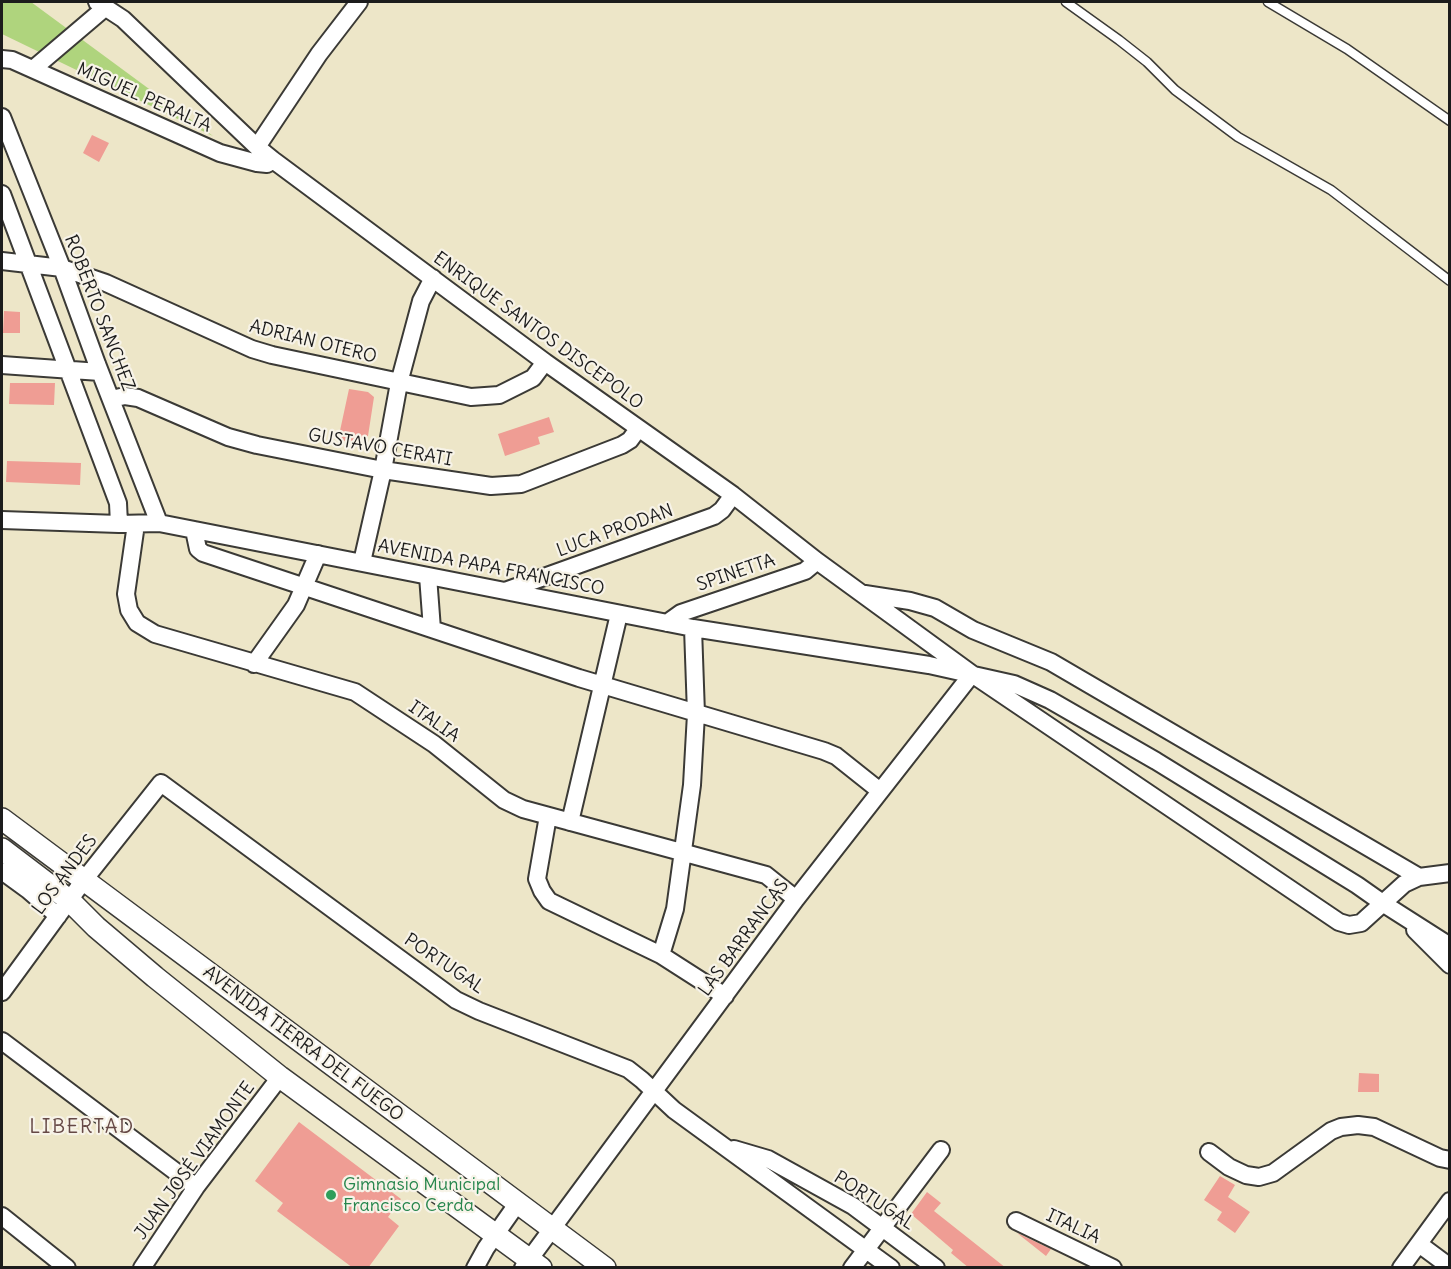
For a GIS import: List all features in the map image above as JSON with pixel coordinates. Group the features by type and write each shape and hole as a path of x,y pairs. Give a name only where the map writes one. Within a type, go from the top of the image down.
{"street":[{"path":"257,147 319,54 359,2"},
{"path":"33,69 106,3"},
{"name":"ENRIQUE SANTOS DISCEPOLO","path":"106,3 273,160 544,362 733,495 817,561 972,674 1338,922 1349,925 1361,923 1404,884 1419,877"},
{"name":"MIGUEL PERALTA","path":"2,59 12,60 33,69 220,153 257,163 267,164 273,160"},
{"name":"ROBERTO SANCHEZ","path":"2,117 159,523"},
{"path":"2,194 118,502 119,524"},
{"name":"ADRIAN OTERO","path":"2,261 62,268 106,283 252,349 272,355 471,397 484,398 499,395 533,378 544,362"},
{"path":"362,562 383,470 399,383 421,301 433,278"},
{"path":"2,365 100,372"},
{"name":"GUSTAVO CERATI","path":"111,399 125,396 138,398 228,437 257,445 383,470 491,486 521,484 621,445 630,440 638,429"},
{"name":"LUCA PRODAN","path":"503,592 714,516 722,510 733,495"},
{"name":"AVENIDA PAPA FRANCISCO","path":"2,520 159,523 693,628 929,665 1014,684 1050,700 1156,761 1357,885 1402,916"},
{"name":"ITALIA","path":"136,524 126,594 129,610 137,623 155,634 254,664 335,684 355,692 434,744 504,800 523,810 766,875 796,899"},
{"path":"194,530 198,549 203,553 602,685 836,756 880,791"},
{"path":"254,664 296,605 318,554"},
{"name":"SPINETTA","path":"667,623 681,612 805,571 817,561"},
{"path":"428,576 432,629"},
{"path":"862,594 910,601 935,608 973,630 1051,662 1419,877 1449,873"},
{"path":"570,822 619,614"},
{"path":"661,955 675,909 692,785 696,714 693,628"},
{"name":"LAS BARRANCAS","path":"531,1265 551,1228 796,899 972,674"},
{"name":"LOS ANDES","path":"2,992 84,880 161,783"},
{"name":"PORTUGAL","path":"161,783 456,1000 510,1024 628,1069 674,1110 891,1268"},
{"path":"548,816 537,879 549,901 661,955 725,996"},
{"name":"AVENIDA TIERRA DEL FUEGO","path":"2,819 605,1268"},
{"name":"AVENIDA TIERRA DEL FUEGO","path":"2,849 64,908 96,927 280,1077 496,1234 531,1265"},
{"path":"2,871 28,890 64,908"},
{"path":"1402,916 1449,946"},
{"path":"1402,916 1449,965"},
{"path":"2,1041 196,1187"},
{"name":"JUAN JOSÉ VIAMONTE","path":"142,1268 196,1187 280,1077"},
{"path":"1209,1152 1229,1167 1246,1175 1259,1177 1273,1173 1331,1131 1358,1125 1374,1127 1449,1160"},
{"name":"PORTUGAL","path":"722,1145 768,1159 854,1206 936,1268"},
{"path":"852,1268 941,1150"},
{"path":"1401,1268 1449,1201"},
{"path":"475,1268 517,1204"},
{"path":"2,1216 67,1268"},
{"name":"ITALIA","path":"1016,1221 1113,1268"},
{"path":"1419,1245 1449,1267"}],"lane":[{"path":"1066,2 1137,55 1175,90 1238,137 1331,190 1449,281"},
{"path":"1268,2 1347,49 1449,121"}],"green space":[{"path":"2,2 31,2 213,136 2,34"}],"building":[{"path":"92,135 109,143 99,162 83,153"},
{"path":"4,311 20,312 20,333 3,333"},
{"path":"10,383 55,383 54,405 9,404"},
{"path":"349,389 368,392 374,397 368,436 355,442 338,440"},
{"path":"549,417 554,432 538,437 540,444 505,456 498,434"},
{"path":"7,461 81,463 80,485 6,482"},
{"path":"1359,1073 1379,1074 1379,1092 1358,1092"},
{"path":"299,1122 401,1199 388,1217 399,1226 368,1268 353,1268 277,1211 283,1203 255,1181"},
{"path":"1220,1176 1235,1185 1228,1197 1250,1212 1235,1233 1217,1220 1222,1212 1204,1200"},
{"path":"927,1192 941,1203 934,1211 1006,1268 969,1268 951,1253 953,1250 911,1214"},
{"path":"1017,1233 1051,1249 1046,1256"}],"place":[{"name":"Gimnasio Municipal Francisco Cerda","path":"331,1195"}],"district":[{"name":"LIBERTAD","path":"82,1127"}]}
